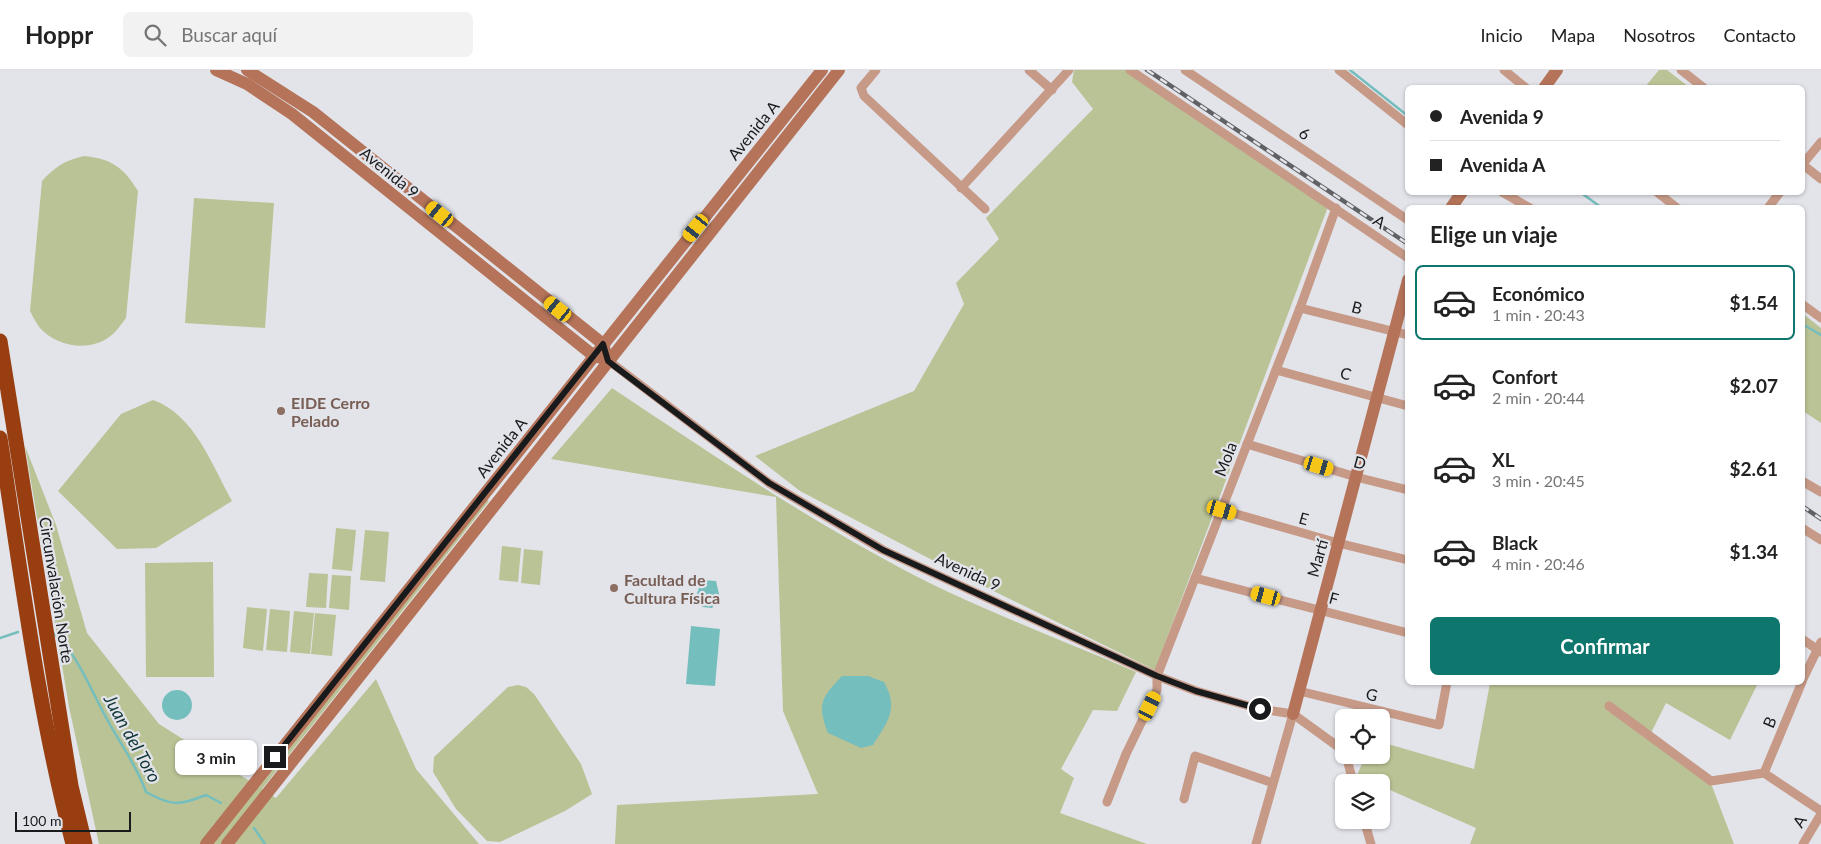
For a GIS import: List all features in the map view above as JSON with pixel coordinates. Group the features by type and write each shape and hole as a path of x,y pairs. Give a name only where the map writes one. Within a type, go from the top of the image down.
{"highway":[{"name":"Circunvalación Norte","path":"0,341 71,786 85,844"},
{"name":"Circunvalación Norte","path":"0,438 34,657 60,795 73,844"}],"main road":[{"name":"Avenida 9","path":"216,70 247,84 292,114 594,356 608,361"},
{"name":"Avenida 9","path":"247,70 313,112 603,344"},
{"name":"Avenida A","path":"206,844 822,70"},
{"name":"Avenida A","path":"227,844 839,70"},
{"path":"1546,85 1557,70"},
{"path":"372,179 381,167"},
{"name":"Martí","path":"1293,714 1319,610 1377,398 1392,331 1405,290"},
{"path":"603,344 608,361"},
{"path":"494,482 513,482"}],"street":[{"path":"876,70 860,88 864,96 985,209"},
{"path":"1029,70 1052,90"},
{"path":"961,188 1069,70"},
{"name":"A","path":"1130,70 1405,256"},
{"name":"6","path":"1185,70 1405,218"},
{"path":"1339,70 1405,123"},
{"path":"1504,70 1522,85"},
{"path":"1681,70 1700,85"},
{"path":"1805,162 1821,142"},
{"path":"1805,166 1821,178"},
{"path":"1507,195 1525,205"},
{"path":"1661,195 1673,205"},
{"name":"Mola","path":"1107,802 1126,754 1157,690 1157,676 1300,308 1336,208"},
{"path":"1805,306 1821,318"},
{"name":"B","path":"1300,308 1405,334"},
{"name":"Avenida 9","path":"608,361 769,483 883,550 1157,676 1205,694 1260,709 1293,714 1335,744"},
{"name":"C","path":"1276,370 1405,405"},
{"name":"D","path":"1247,444 1356,477 1405,489"},
{"path":"1805,483 1821,492"},
{"name":"E","path":"1222,510 1338,543 1405,559"},
{"path":"1805,530 1821,540"},
{"name":"F","path":"1195,578 1405,632"},
{"path":"1805,640 1819,647"},
{"name":"B","path":"1805,676 1819,647"},
{"name":"G","path":"1299,691 1439,726 1446,685"},
{"name":"B","path":"1764,773 1801,685"},
{"path":"1609,706 1711,781 1764,773 1821,813"},
{"name":"Martí","path":"1256,844 1293,714"},
{"path":"1184,799 1195,756 1274,783"},
{"name":"A","path":"1803,844 1821,813"},
{"path":"1367,829 1371,844"}],"green space":[{"path":"1074,70 1130,70 1329,204 1155,670 959,574 800,491 755,456 914,391 964,304 956,283 999,239 986,218 1093,109 1072,82"},
{"path":"1659,70 1667,70 1686,85 1647,85"},
{"path":"84,156 102,159 116,166 122,170 138,191 126,318 114,333 106,339 96,343 76,346 66,344 47,335 30,311 42,181 61,165"},
{"path":"194,198 274,203 265,328 185,323"},
{"path":"1805,315 1821,328 1821,423 1805,412"},
{"path":"612,388 780,498 884,559 976,605 1136,672 1117,711 1093,710 1061,769 1074,778 1060,813 1147,844 615,844 617,805 818,794 783,711 776,497 551,459"},
{"path":"153,400 167,407 191,429 209,457 232,501 156,548 117,549 58,491 121,414"},
{"path":"25,446 56,525 87,633 159,724 259,787 487,500 489,501 262,789 276,798 376,679 416,769 479,844 99,844 69,707"},
{"path":"336,528 356,530 352,571 332,569"},
{"path":"365,530 389,532 385,582 360,580"},
{"path":"502,546 521,548 518,582 499,580"},
{"path":"524,549 543,551 540,585 521,583"},
{"path":"213,562 214,677 146,677 145,563"},
{"path":"309,573 328,574 326,608 306,607"},
{"path":"332,575 351,576 349,610 329,608"},
{"path":"247,607 267,609 263,651 243,648"},
{"path":"270,609 290,611 287,652 266,650"},
{"path":"294,611 314,613 310,654 290,652"},
{"path":"315,613 336,615 332,656 311,654"},
{"path":"518,685 526,687 534,694 581,764 592,794 565,811 500,842 487,841 456,809 433,772 434,757 508,687"},
{"path":"1490,685 1757,685 1730,740 1666,703 1649,737 1712,786 1734,844 1470,844 1476,828 1390,790 1390,774 1357,774 1362,764 1390,764 1390,745 1474,769"}],"water":[{"path":"702,580 716,581 720,598 712,608 702,607 696,596"},
{"path":"691,626 720,629 715,686 686,684"},
{"path":"842,676 868,676 884,682 891,700 890,715 873,745 861,748 828,733 823,715 823,702 829,690"},
{"path":"177,690 188,694 192,705 188,716 177,720 166,716 162,705 166,694"}],"waterway":[{"path":"1350,70 1405,114"},
{"path":"1584,195 1598,205"},
{"path":"1805,326 1821,335"},
{"name":"Juan del Toro","path":"0,638 18,632"},
{"name":"Juan del Toro","path":"53,633 69,650 84,674 133,764 146,792 162,800 175,803 182,803 206,795 221,803"},
{"name":"Juan del Toro","path":"254,828 265,844"}],"railway":[{"path":"1147,70 1405,242"},
{"path":"1805,508 1821,519"}],"place":[{"name":"EIDE Cerro Pelado","path":"281,411"},
{"name":"Facultad de Cultura Física","path":"614,588"}],"route":[{"path":"275,757 603,344 608,361 769,483 883,550 1157,676 1196,691 1260,709"}]}
